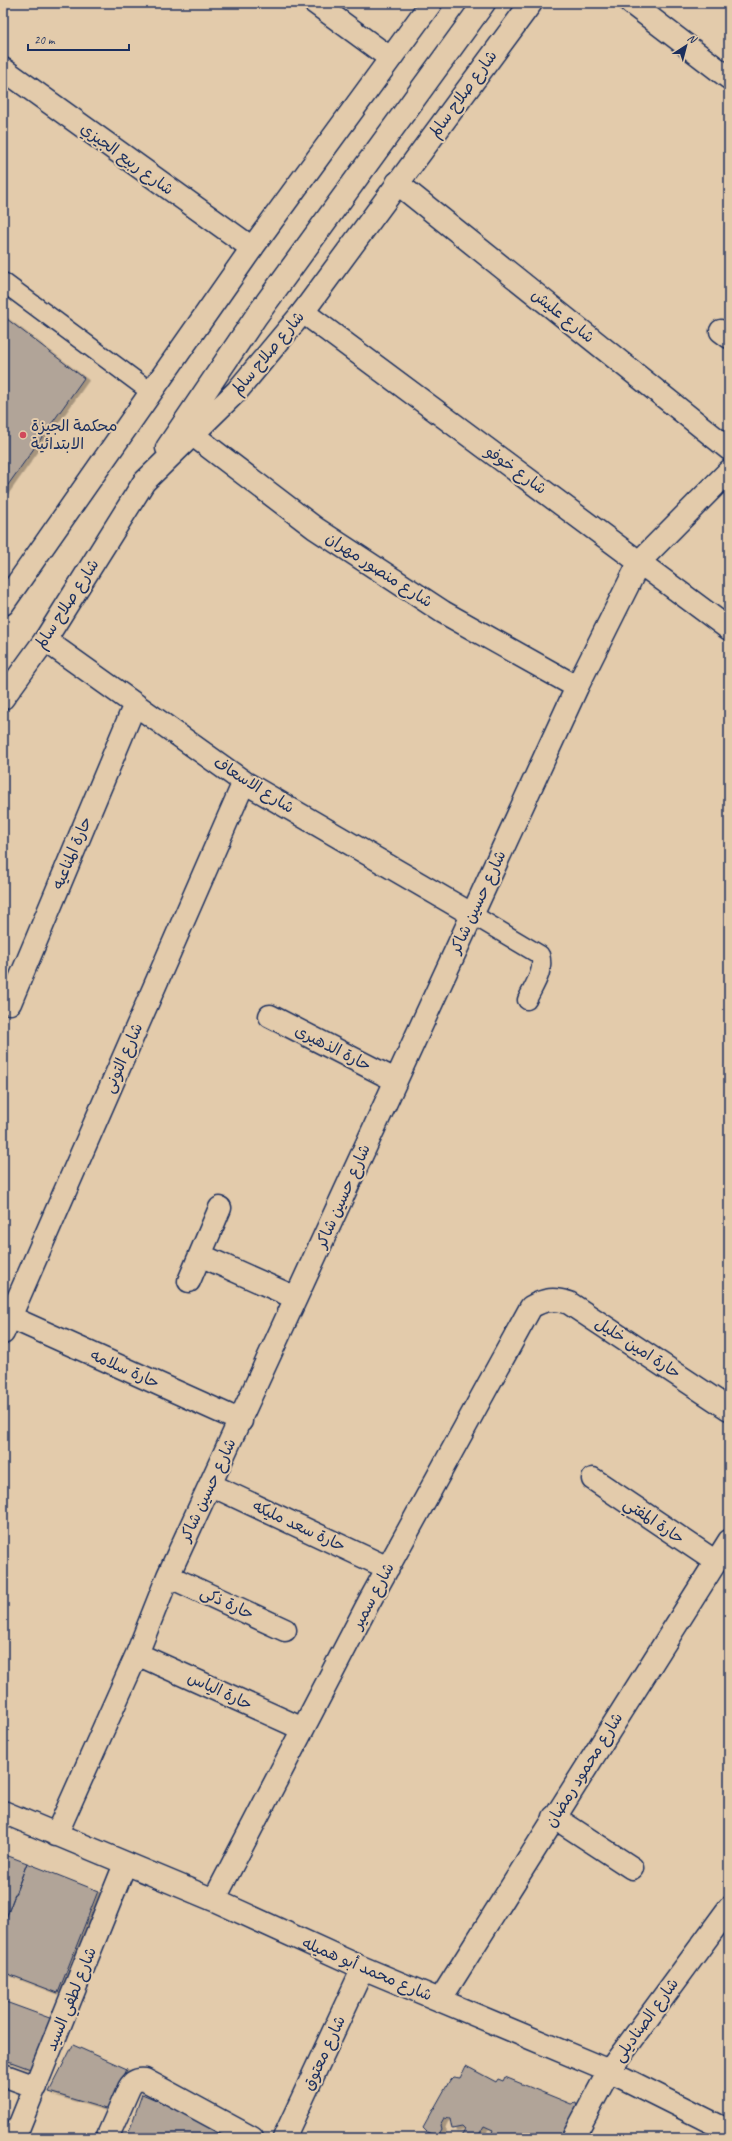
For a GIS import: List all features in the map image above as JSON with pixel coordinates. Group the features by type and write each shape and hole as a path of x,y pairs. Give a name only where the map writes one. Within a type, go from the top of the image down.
{"main road":[{"path":"315,3 390,58"},
{"path":"3,604 252,248 431,3"},
{"path":"144,482 255,318 484,3"},
{"name":"شارع صلاح سالم","path":"3,698 45,640 144,482 237,391 303,312 531,3"},
{"path":"631,3 729,78"},
{"name":"شارع ربيع الجيزي","path":"3,69 252,248"},
{"name":"شارع عليش","path":"397,183 729,449"},
{"name":"شارع خوفو","path":"303,312 640,561 729,629"},
{"name":"شارع منصور مهران","path":"193,435 315,528 443,612 577,687"},
{"name":"شارع حسين شاكر","path":"56,1835 137,1654 168,1576 577,687 640,561 729,471"},
{"name":"شارع الاسعاف","path":"45,640 244,782 473,915"},
{"name":"حارة المناعيه","path":"10,1003 135,704"},
{"name":"شارع التونى","path":"7,1325 244,782"},
{"name":"حارة الذهيرى","path":"270,1016 395,1080"},
{"path":"189,1281 220,1208"},
{"path":"200,1255 296,1298"},
{"name":"حارة امين خليل","path":"543,1300 556,1299 569,1303 728,1406"},
{"name":"شارع سمير","path":"214,1900 388,1568 523,1319 531,1307 543,1300"},
{"name":"حارة سلامه","path":"7,1325 240,1421"},
{"name":"حارة المفتي","path":"593,1479 716,1562"},
{"name":"حارة سعد مليكه","path":"211,1485 388,1568"},
{"name":"شارع محمود رمضان","path":"440,2000 729,1541"},
{"name":"حارة ذكى","path":"168,1576 285,1630"},
{"name":"حارة الياس","path":"137,1654 303,1729"},
{"name":"شارع محمد أبو هميله","path":"3,1812 214,1900 363,1968 609,2071 729,2131"},
{"path":"554,1817 632,1868"},
{"name":"شارع لطفي السيد","path":"16,2134 126,1864"},
{"name":"شارع الصناديلى","path":"573,2138 609,2071 729,1908"},
{"name":"شارع معتوق","path":"284,2138 363,1968"},
{"path":"3,2075 36,2086"},
{"path":"107,2138 133,2082 138,2080 144,2080 252,2138"}],"lane":[{"path":"3,282 151,392"},
{"path":"473,915 540,955 542,964 540,972 527,1000"}],"building":[{"name":"محكمة الجيزة الابتدائية","path":"3,316 84,378 3,492"},
{"path":"3,1854 27,1863 3,1926"},
{"path":"27,1863 98,1891 58,1993 3,1972 3,1926"},
{"path":"3,2001 55,2020 36,2071 3,2059"},
{"path":"73,2045 127,2069 109,2110 49,2092"},
{"path":"466,2066 496,2082 498,2079 503,2081 505,2077 571,2104 576,2103 577,2108 569,2138 490,2138 493,2130 484,2126 477,2138 460,2138 465,2130 462,2127 452,2129 450,2119 444,2118 437,2136 427,2132 423,2128 450,2080 453,2077 460,2078"},
{"path":"142,2094 230,2131 226,2138 127,2138"}],"place":[{"name":"محكمة الجيزة الابتدائية","path":"23,435"}]}
